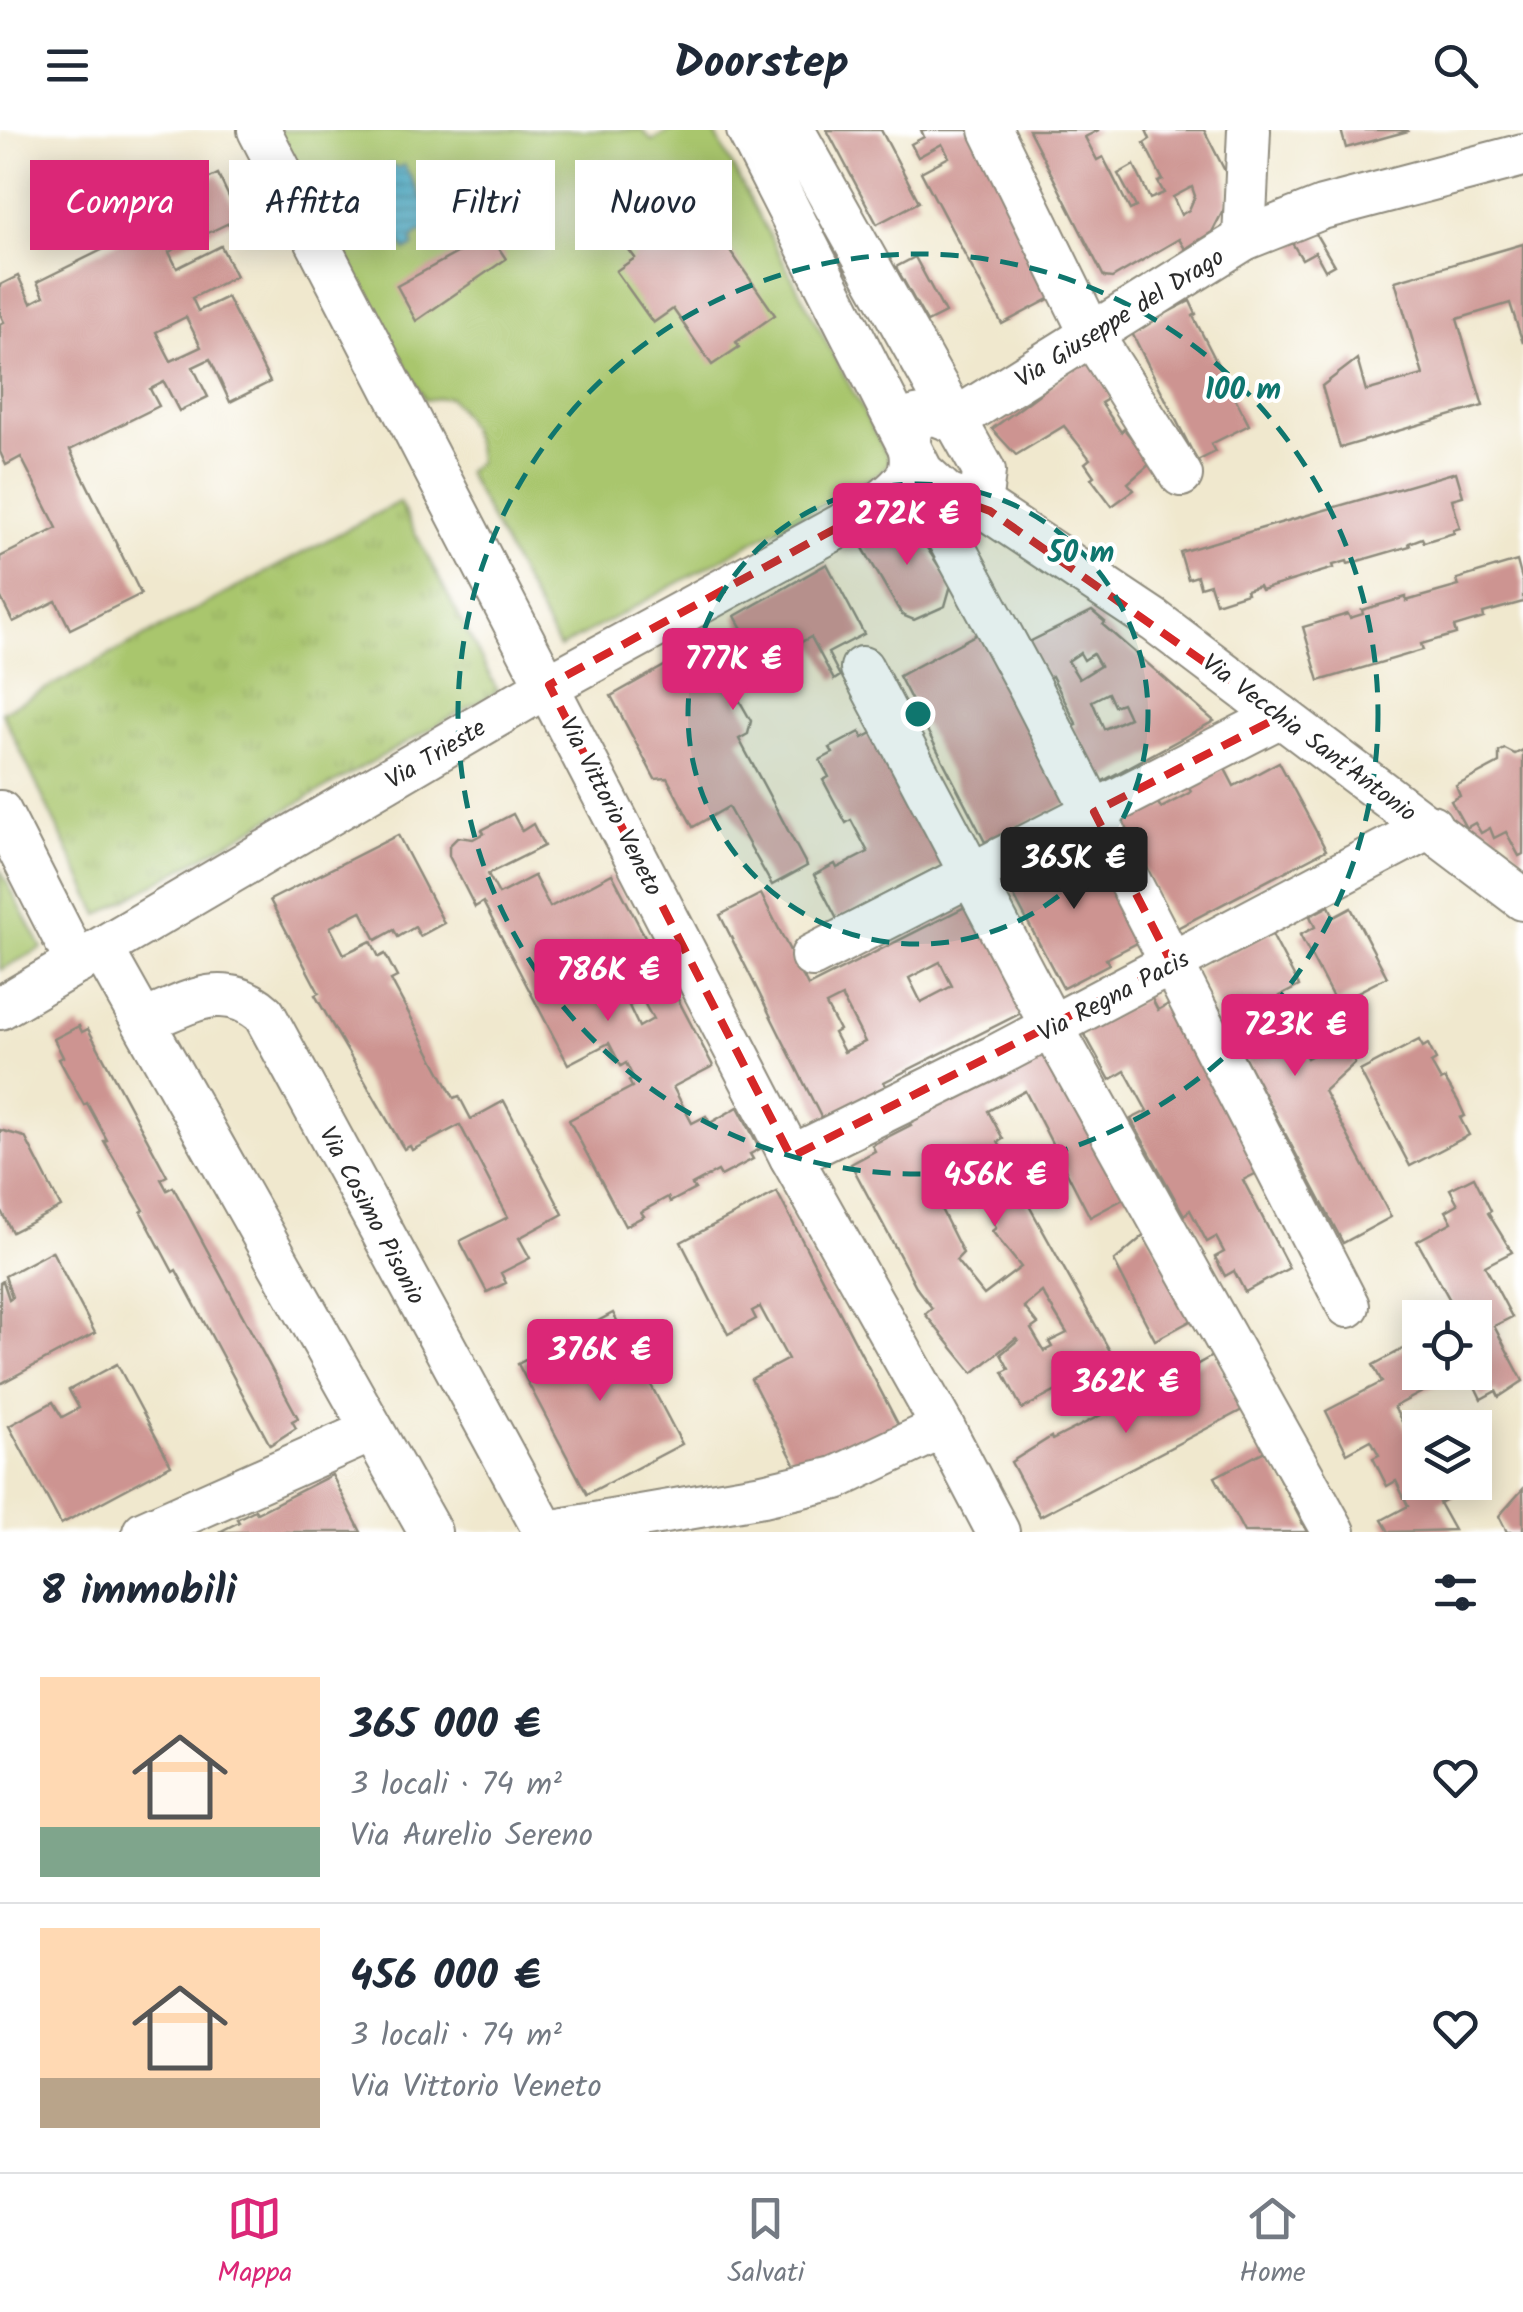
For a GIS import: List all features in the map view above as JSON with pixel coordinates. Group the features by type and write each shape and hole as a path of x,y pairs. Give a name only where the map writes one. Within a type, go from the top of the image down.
{"street":[{"name":"Via Vittorio Veneto","path":"259,130 550,685 791,1157 998,1532"},
{"path":"748,130 922,472 956,492"},
{"path":"793,130 954,422 956,492 1094,812 1348,1306"},
{"path":"991,130 1090,332 1181,475"},
{"name":"Via Giuseppe del Drago","path":"954,422 1090,332 1244,239 1245,136"},
{"path":"1244,239 1322,208 1523,155"},
{"path":"875,507 902,484 910,468 906,435 916,418 935,414 954,422"},
{"path":"875,507 956,492"},
{"name":"Via Vecchia Sant'Antonio","path":"956,492 990,510 1094,581 1431,826 1523,899"},
{"name":"Via Trieste","path":"0,1008 550,685 875,507"},
{"path":"862,668 1052,1026 1334,1532"},
{"path":"812,956 1281,716"},
{"path":"0,812 89,956 144,1021 370,1432 430,1532"},
{"name":"Via Regna Pacis","path":"791,1157 1172,964 1431,826"},
{"name":"Via Cosimo Pisonio","path":"144,1021 216,994 233,994 250,1001 264,1014 546,1532"},
{"path":"546,1532 763,1495 836,1478 943,1427"},
{"path":"144,1532 370,1432"}],"highlighted area":[{"path":"947,495 990,511 1281,716 1094,812 1172,964 791,1157 549,685 875,507"}],"green space":[{"path":"273,130 642,130 652,141 672,130 713,130 729,160 575,160 575,250 732,250 732,166 890,461 881,472 559,648 466,472 478,462 465,420 449,397 425,400 341,250 396,250 396,160 290,160"},
{"path":"399,502 498,691 99,915 2,712"},
{"path":"0,869 42,948 0,970"}],"water":[{"path":"404,165 416,187 414,246 405,251 396,232 396,167"}],"building":[{"path":"827,130 881,130 919,202 877,224"},
{"path":"921,130 978,130 1064,291 1002,324 921,172 949,157 942,144 918,157 911,144 924,137"},
{"path":"1029,130 1099,130 1085,137 1097,160 1103,157 1130,210 1136,207 1118,174 1134,165 1150,199 1164,193 1158,182 1163,180 1144,143 1150,139 1146,130 1204,130 1226,173 1227,203 1212,232 1185,249 1179,239 1112,278 1104,277","holes":["1192,187 1195,196 1189,210 1181,215 1173,197"]},
{"path":"1341,130 1407,130 1408,131 1346,148"},
{"path":"218,174 229,197 229,223 209,233 209,179"},
{"path":"1314,231 1334,265 1325,270 1315,252 1302,259 1292,243"},
{"path":"1523,244 1523,343 1510,303 1457,319 1483,406 1340,448 1322,386 1357,359 1366,391 1423,375 1395,281"},
{"path":"221,246 236,276 192,298 198,311 227,297 270,382 230,402 210,359 193,367 208,397 179,411 164,382 150,389 159,406 70,450 141,594 70,629 56,601 13,622 0,596 0,557 57,528 21,457 6,465 0,452 0,324 4,322 0,314 0,285 18,276 31,303 44,296 37,282 102,250 173,250 169,252 177,268","holes":["186,317 201,347 171,361 156,332"]},
{"path":"463,250 500,250 506,259 416,321 397,286"},
{"path":"629,250 730,250 775,315 736,342 739,347 712,365 673,309 653,323 616,271 635,258"},
{"path":"915,257 945,313 927,322 896,267"},
{"path":"1190,301 1196,314 1193,316 1249,425 1211,444 1215,452 1197,461 1131,331"},
{"path":"1089,357 1113,396 1101,403 1121,432 1124,429 1151,463 1128,483 1134,490 1112,506 1091,478 1094,476 1085,463 1090,459 1064,426 1016,455 992,429"},
{"path":"1456,472 1463,496 1452,499 1460,528 1454,533 1424,542 1422,538 1409,543 1410,546 1333,565 1334,568 1261,590 1259,586 1216,603 1210,584 1200,587 1197,576 1188,579 1180,552"},
{"path":"901,514 909,520 951,585 945,606 914,620 902,615 863,548 865,535"},
{"path":"1517,561 1523,602 1483,613 1484,618 1454,627 1456,634 1421,644 1423,650 1319,681 1303,627 1348,614 1350,618 1363,614 1362,610 1406,597 1406,601 1459,586 1457,579"},
{"path":"827,564 864,634 828,653 840,676 834,680 811,637 773,657 775,661 763,667 766,674 734,691 751,721 748,734 739,739 807,866 772,885 728,807 693,827 667,778 655,779 611,696 698,647 703,656 745,634 735,616"},
{"path":"1092,611 1105,622 1103,625 1214,721 1101,782 1072,727 1077,725 1052,676 1046,679 1027,643","holes":["1080,653 1084,660 1093,654 1100,666 1079,679 1068,661","1108,693 1114,706 1122,703 1129,718 1104,729 1092,701"]},
{"path":"979,633 1072,802 985,842 899,676"},
{"path":"860,732 863,738 874,732 953,859 837,919 814,875 868,852 851,820 846,823 823,780 829,777 820,760 833,753 830,748"},
{"path":"1505,749 1515,754 1523,750 1523,854 1519,856 1506,832 1494,838 1490,828 1481,833 1475,823 1466,828 1451,801 1460,796 1456,786 1499,763 1499,752"},
{"path":"1279,762 1326,850 1177,928 1117,824 1158,803 1161,808 1191,792 1188,786 1224,767 1234,786"},
{"path":"513,814 522,831 533,824 544,846 488,874 499,894 534,876 550,907 612,874 713,1066 673,1087 692,1123 706,1116 710,1123 738,1107 760,1149 750,1154 753,1159 721,1176 718,1171 670,1202 668,1197 625,1226 569,1120 632,1087 629,1081 634,1079 626,1063 621,1066 609,1043 568,1064 483,902 475,907 449,856 449,846 458,837 473,839 484,833 482,830","holes":["642,999 653,1019 639,1027 629,1006"]},
{"path":"398,835 444,923 420,936 415,927 398,937 394,930 376,940 361,911 330,927 344,954 371,941 379,957 385,954 397,977 391,980 454,1098 459,1096 471,1119 504,1101 563,1214 519,1238 530,1258 501,1273 506,1283 487,1292 460,1241 508,1217 460,1125 412,1150 410,1146 404,1149 315,995 319,993 270,900"},
{"path":"1090,840 1143,940 1106,959 1109,964 1063,988 1005,879"},
{"path":"761,894 808,986 975,902 1029,1009 884,1082 886,1086 822,1119 720,915","holes":["940,962 952,986 921,1002 909,978","842,997 865,1042 844,1052 834,1033 839,1030 826,1005"]},
{"path":"1329,906 1334,917 1351,908 1387,977 1336,1003 1300,935 1315,927 1310,916"},
{"path":"1270,931 1299,986 1280,996 1306,1044 1301,1046 1307,1058 1330,1046 1323,1032 1336,1025 1355,1063 1324,1091 1391,1217 1343,1243 1198,969"},
{"path":"1150,995 1158,1010 1174,1001 1263,1170 1243,1180 1289,1268 1245,1292 1234,1271 1225,1276 1215,1257 1224,1252 1216,1237 1207,1242 1190,1210 1184,1215 1131,1119 1147,1111 1125,1071 1110,1080 1083,1031"},
{"path":"79,1026 82,1032 88,1029 167,1176 161,1179 167,1190 173,1187 298,1418 292,1421 296,1428 270,1445 176,1270 173,1272 87,1103 84,1105 59,1059 63,1057 54,1039"},
{"path":"1419,1040 1423,1047 1428,1044 1436,1060 1431,1063 1458,1101 1465,1116 1460,1118 1469,1135 1410,1166 1360,1071"},
{"path":"1051,1047 1129,1196 1090,1217 1025,1091 988,1111 1003,1139 998,1142 1007,1159 1004,1161 1115,1360 1022,1409 1003,1372 1009,1369 1001,1354 1016,1338 973,1373 925,1314 932,1308 918,1290 851,1164 875,1151 872,1145 911,1125 909,1122","holes":["968,1175 996,1228 992,1231 1021,1267 984,1295 956,1260 963,1253 933,1193","1042,1292 1067,1333 1049,1342 1052,1347 1044,1351 1031,1329 1038,1324 1024,1307"]},
{"path":"0,1130 25,1137 61,1207 12,1232 0,1209"},
{"path":"1474,1177 1491,1211 1488,1213 1512,1252 1485,1266 1512,1317 1494,1326 1523,1381 1499,1397 1496,1391 1481,1399 1477,1390 1492,1390 1492,1300 1450,1300 1417,1241 1452,1222 1446,1211 1458,1204 1450,1189"},
{"path":"777,1192 899,1426 848,1451 797,1468 751,1379 788,1359 760,1307 752,1311 756,1319 728,1334 681,1242"},
{"path":"1148,1232 1194,1319 1155,1340 1114,1261"},
{"path":"52,1251 95,1333 0,1384 0,1283 3,1281 9,1299 12,1297 5,1276"},
{"path":"613,1313 682,1444 587,1494 518,1364"},
{"path":"1402,1350 1402,1390 1426,1390 1394,1407 1402,1422 1402,1494 1396,1481 1387,1486 1373,1458 1379,1455 1371,1440 1347,1453 1326,1411 1382,1382 1373,1365"},
{"path":"1214,1355 1242,1410 1040,1516 1011,1462 1051,1437 1052,1440 1107,1412 1105,1408 1119,1401 1121,1405 1185,1367 1187,1370"},
{"path":"117,1364 171,1465 61,1524 9,1426 53,1402 62,1417 79,1408 69,1390"},
{"path":"1265,1451 1307,1532 1244,1532 1215,1477"},
{"path":"332,1475 361,1532 219,1532 239,1522 237,1519"},
{"path":"1523,1489 1523,1532 1507,1532 1499,1516"},
{"path":"1405,1500 1445,1500 1439,1503 1454,1530 1389,1532 1382,1520 1408,1506"}]}
